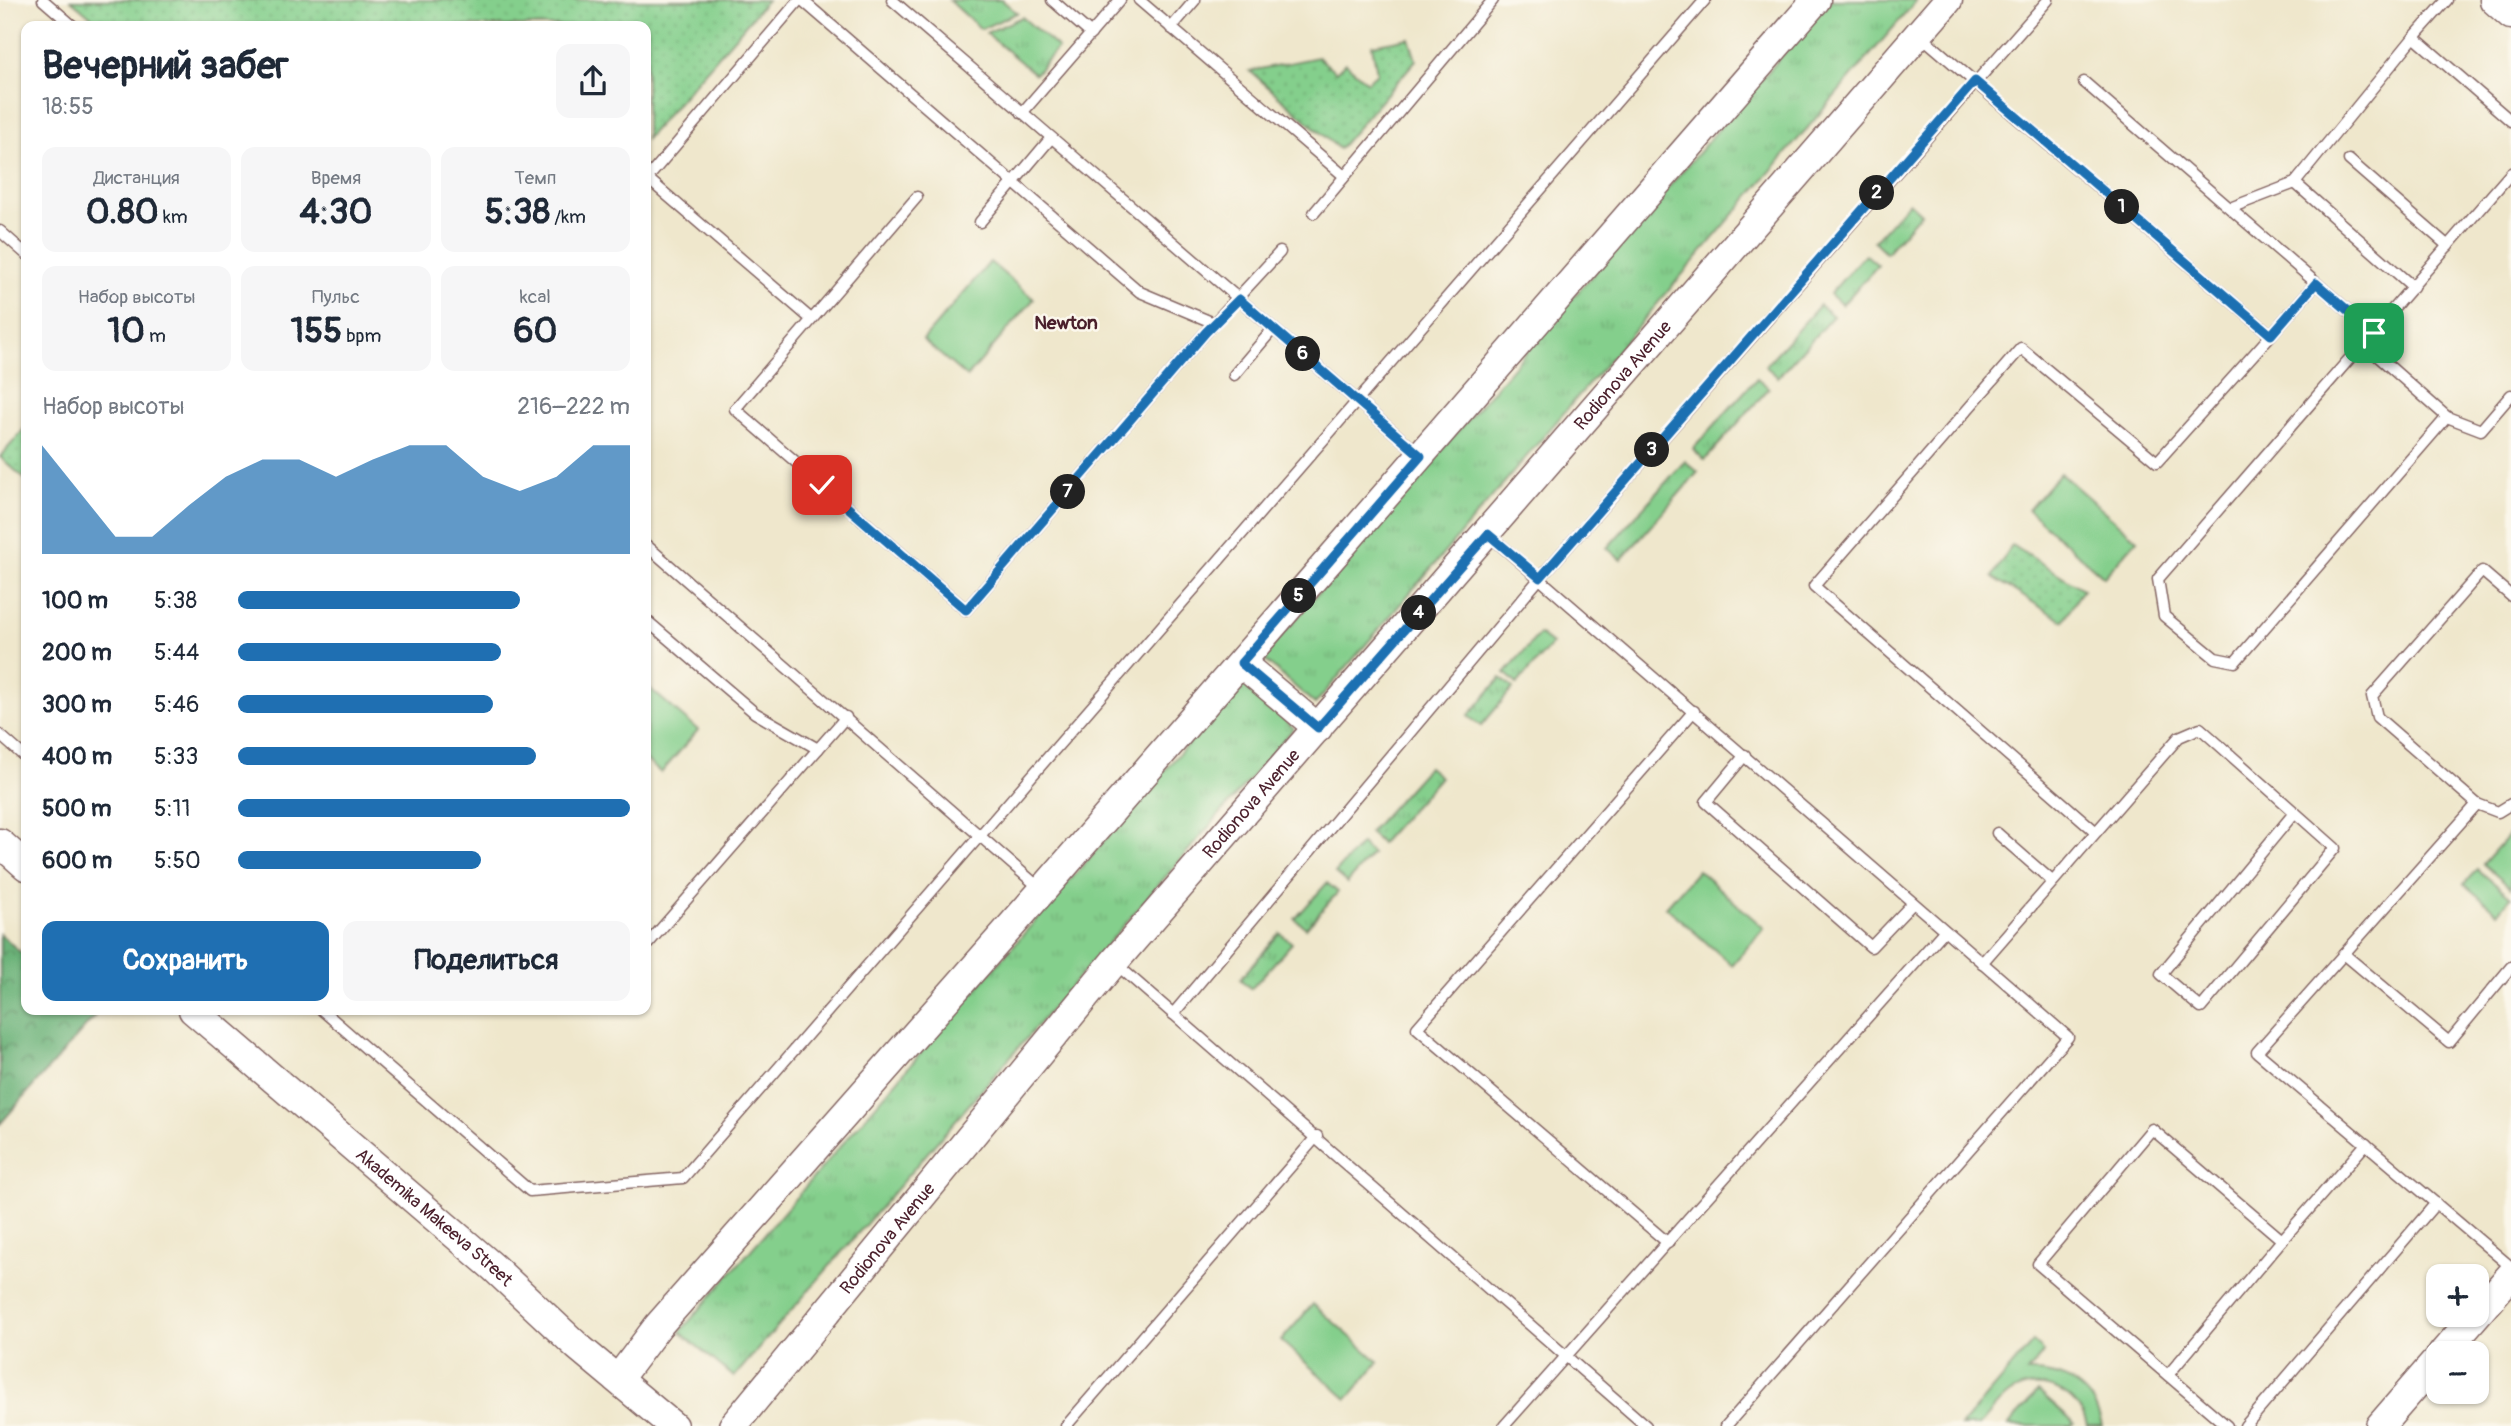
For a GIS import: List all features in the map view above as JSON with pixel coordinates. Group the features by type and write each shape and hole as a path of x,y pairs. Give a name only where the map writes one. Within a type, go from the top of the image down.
{"street":[{"path":"618,1379 667,1316 1042,891 1816,0"},
{"name":"Rodionova Avenue","path":"733,1426 1114,962 1488,534 1948,0"},
{"path":"2494,0 2511,15"},
{"path":"1241,663 1318,728"},
{"path":"0,843 21,862"},
{"name":"Akademika Makeeva Street","path":"199,1015 493,1267 577,1346 673,1426"},
{"path":"2454,1341 2511,1275"},
{"path":"2380,1426 2426,1373"}],"lane":[{"path":"43,0 67,21"},
{"path":"651,174 800,0 1140,292 1214,323"},
{"path":"892,0 1421,456"},
{"path":"1052,0 1091,34"},
{"path":"1022,113 1120,0"},
{"path":"1139,0 1343,175"},
{"path":"1171,28 1195,0"},
{"path":"1314,213 1343,175 1493,0"},
{"path":"328,1015 530,1191 683,1178 1705,0"},
{"path":"1173,1014 1540,578 2048,0"},
{"path":"2230,208 2295,183 2447,0"},
{"path":"1918,34 2271,335"},
{"path":"2414,37 2511,121"},
{"path":"2084,82 2374,333"},
{"path":"979,222 1051,138"},
{"path":"2349,160 2448,246"},
{"path":"2447,416 2235,662 2215,658 2164,616 2158,579 2511,173"},
{"path":"651,182 811,319"},
{"path":"2295,183 2413,287"},
{"path":"917,197 735,409 966,610 1214,323 1280,253"},
{"path":"0,231 21,250"},
{"path":"2095,831 1814,586 2021,348 2157,462 2316,283"},
{"path":"1234,374 1273,329"},
{"path":"2364,344 2447,416 2481,430 2511,395"},
{"path":"1488,534 2068,1037 1726,1426"},
{"path":"651,549 1042,891"},
{"path":"2511,596 2482,571 2372,696 2377,717 2477,804 2498,813 2511,804"},
{"path":"651,624 755,713 818,749"},
{"path":"1668,1243 1417,1028 1694,711"},
{"path":"651,940 846,717"},
{"path":"1982,963 2179,737 2200,728 2295,812 2335,848 2201,1008 2161,974 2295,812"},
{"path":"0,735 21,754"},
{"path":"1745,755 1706,802 1871,947 1913,903"},
{"path":"2477,804 2257,1052 2511,1266"},
{"path":"1997,833 2052,881"},
{"path":"1504,1426 1944,931"},
{"path":"2344,954 2449,1042 2511,967"},
{"path":"1114,962 1317,1136 1646,1426"},
{"path":"2227,1426 2038,1264 2152,1129 2283,1240"},
{"path":"1066,1426 1317,1136"},
{"path":"2168,1375 2366,1144"},
{"path":"2245,1426 2437,1203"}],"green space":[{"path":"71,0 767,0 651,133 651,21 96,21"},
{"path":"949,0 1002,0 1017,13 981,29"},
{"path":"1830,0 1917,0 1315,704 1262,658"},
{"path":"1022,17 1058,48 1035,74 986,33"},
{"path":"1409,38 1416,60 1339,149 1250,71 1318,57 1336,72 1345,63 1367,82 1377,73 1372,45"},
{"path":"1909,202 1921,213 1886,253 1874,241"},
{"path":"1865,254 1878,265 1842,305 1830,294"},
{"path":"990,262 1034,299 967,377 923,340"},
{"path":"1820,305 1833,316 1778,377 1765,366"},
{"path":"1757,378 1769,388 1705,460 1693,449"},
{"path":"21,433 21,476 0,457"},
{"path":"1685,461 1698,472 1621,560 1607,548"},
{"path":"2060,473 2137,540 2104,577 2028,510"},
{"path":"2012,545 2083,589 2063,621 1992,577"},
{"path":"1539,634 1552,644 1517,684 1505,673"},
{"path":"1501,678 1513,688 1481,726 1468,716"},
{"path":"1241,682 1294,728 734,1377 680,1332"},
{"path":"651,689 698,730 661,773 651,764"},
{"path":"1428,767 1440,777 1381,843 1369,833"},
{"path":"2511,832 2511,888 2483,864"},
{"path":"1361,844 1372,854 1347,883 1335,873"},
{"path":"2477,869 2511,897 2498,913 2464,884"},
{"path":"1698,870 1764,928 1732,965 1666,907"},
{"path":"1327,883 1338,892 1306,928 1295,919"},
{"path":"1280,933 1292,943 1251,989 1240,979"},
{"path":"0,934 21,953 21,1015 95,1016 0,1124"},
{"path":"1313,1304 1379,1362 1347,1399 1281,1341"},
{"path":"2033,1342 2044,1352 2027,1372 2041,1372 2065,1378 2075,1384 2092,1401 2102,1426 2087,1426 2076,1404 2057,1390 2033,1386 2009,1394 1979,1426 1961,1426"},
{"path":"2038,1391 2074,1423 2071,1426 2008,1426"}],"district":[{"name":"Newton","path":"1066,322"}],"route":[{"path":"822,485 966,610 1206,332 1239,299 1421,456 1241,663 1318,728 1488,534 1540,578 1975,81 2271,335 2316,283 2374,333"}]}
